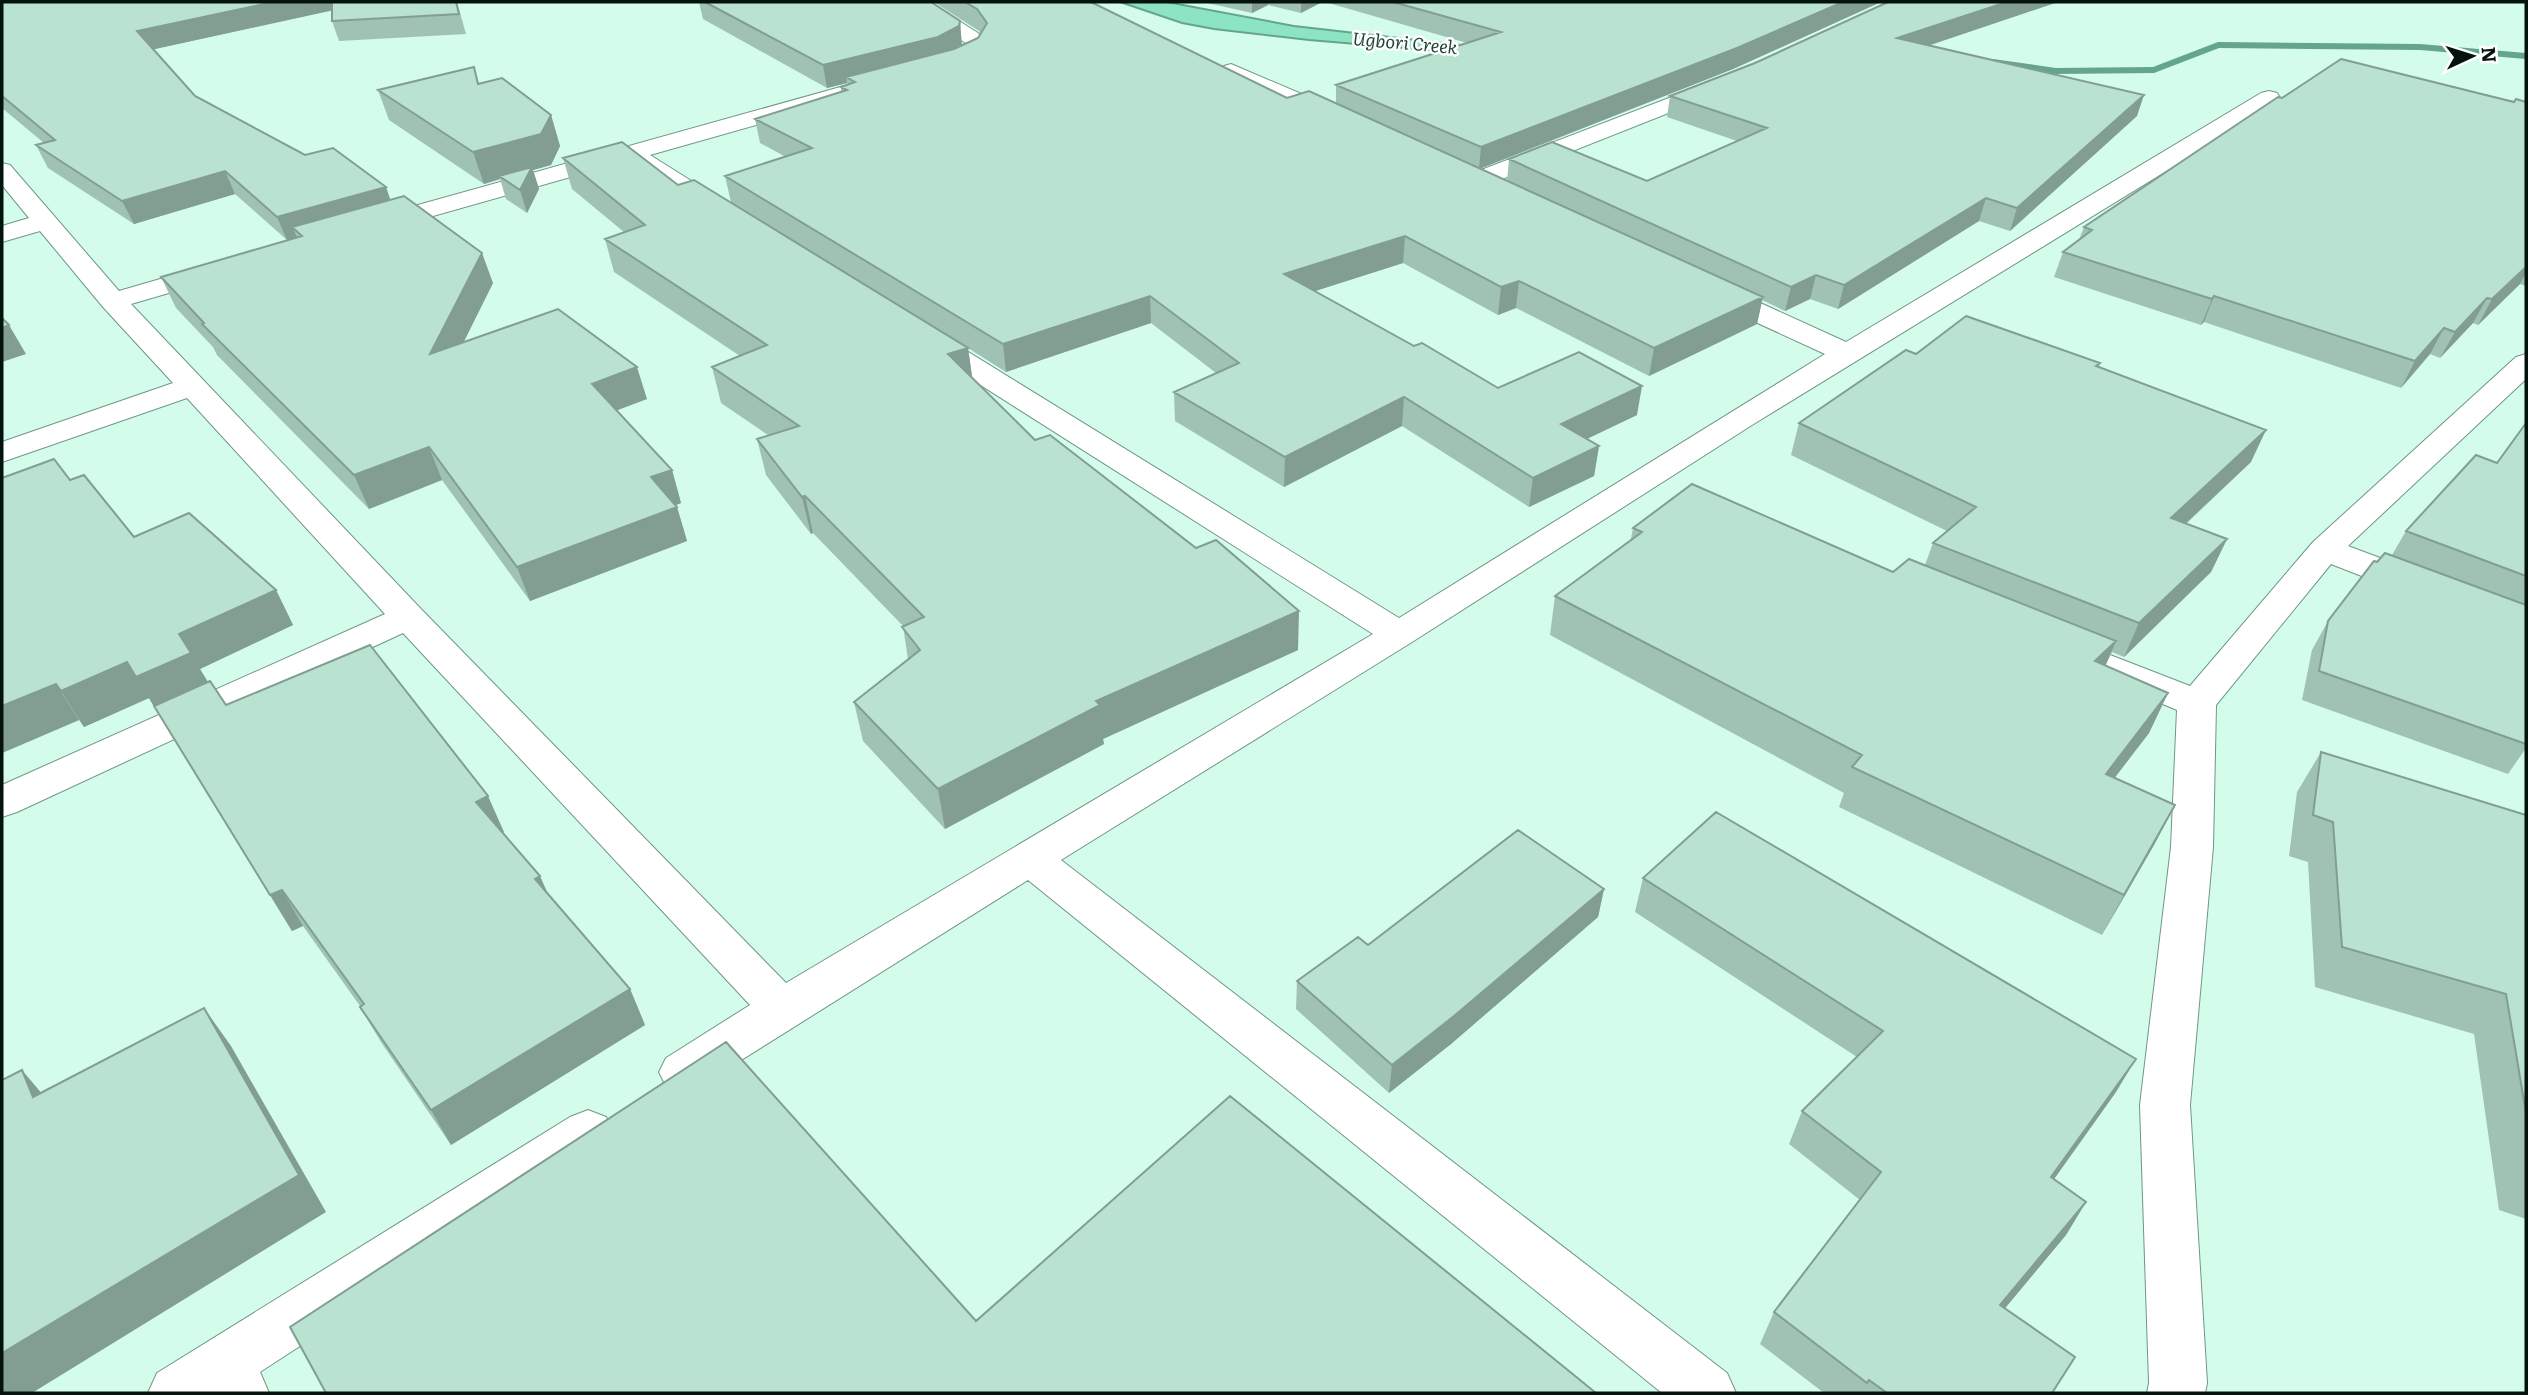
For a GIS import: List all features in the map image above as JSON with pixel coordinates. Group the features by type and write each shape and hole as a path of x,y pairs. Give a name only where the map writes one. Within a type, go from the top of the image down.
{"street":[{"path":"916,2 971,37 976,44 972,54 949,66 923,73"},
{"path":"1231,70 1354,125"},
{"path":"1477,180 1742,76"},
{"path":"347,233 871,86"},
{"path":"177,1393 233,1378 637,1101 782,1009 1399,634 1846,353 2269,98"},
{"path":"629,152 747,226"},
{"path":"1452,169 1523,203"},
{"path":"2,170 113,301 192,386 782,1009"},
{"path":"2,234 46,221"},
{"path":"113,301 243,263"},
{"path":"1696,284 1846,353"},
{"path":"901,323 1399,634"},
{"path":"2176,1393 2178,1369 2165,1105 2192,848 2197,703 2325,549 2526,363"},
{"path":"2,453 192,386"},
{"path":"1644,479 1683,495"},
{"path":"2325,549 2451,598"},
{"path":"2,802 408,617"},
{"path":"2043,641 2197,703"},
{"path":"1031,859 1707,1393"}],"water":[{"name":"Ugbori Creek","path":"1120,2 1167,2 1294,26 1714,74 1309,40 1214,29 1182,23"}],"building":[{"path":"2,2 274,2 137,31 195,96 305,155 333,148 386,187 277,217 225,171 122,201 36,145 55,140 2,96"},
{"path":"332,2 456,2 459,14 332,21"},
{"path":"705,2 931,2 960,21 959,26 938,37 823,65"},
{"path":"965,2 1091,2 1287,98 1309,91 1763,297 1654,348 1519,281 1501,287 1405,236 1284,274 1414,346 1422,343 1498,388 1579,352 1642,386 1561,424 1599,446 1533,478 1404,397 1285,457 1174,392 1239,363 1150,296 1003,344 725,176 812,148 755,119 847,90 841,87 855,82 846,77 954,49 978,38 987,23 977,9"},
{"path":"1393,2 1843,2 1737,48 1481,147 1336,85 1501,32"},
{"path":"1888,2 2007,2 1897,38 2144,95 2017,208 1986,198 1844,285 1816,275 1791,287 1509,159 1552,142 1647,181 1767,128 1670,96 1755,63"},
{"path":"2341,59 2514,102 2516,99 2526,102 2526,267 2492,299 2487,298 2455,332 2444,328 2415,361 2214,296 2212,299 2063,252 2092,230 2084,227 2278,97 2282,98"},
{"path":"474,67 478,84 502,78 551,115 541,134 473,152 378,90"},
{"path":"622,142 678,185 694,180 968,348 948,354 1035,440 1050,435 1196,548 1216,540 1299,611 1096,701 1100,705 938,789 854,702 920,650 902,627 924,617 805,496 802,497 757,439 799,426 712,367 767,345 605,239 645,225 563,158"},
{"path":"532,167 520,190 499,176"},
{"path":"404,196 482,253 430,354 558,309 637,367 592,384 672,470 651,477 677,507 517,567 429,447 354,475 202,324 204,323 161,277 302,236 292,227"},
{"path":"1966,316 2100,363 2096,366 2266,430 2171,518 2227,539 2139,623 1933,543 1976,507 1799,423 1906,350 1916,354"},
{"path":"2,318 9,325 2,328"},
{"path":"2526,423 2526,576 2406,531 2476,455 2497,463"},
{"path":"54,459 70,480 84,475 134,537 189,513 276,590 179,634 191,653 136,677 127,662 61,691 56,684 2,706 2,478"},
{"path":"1692,484 1893,572 1909,559 2116,641 2095,661 2168,693 2106,774 2175,805 2124,895 1852,767 1862,755 1555,596 1642,532 1633,528"},
{"path":"2385,553 2526,605 2526,744 2319,671 2328,621 2374,561 2377,562"},
{"path":"370,645 488,796 476,802 540,876 535,879 630,989 431,1110 360,1007 364,1004 282,890 270,895 154,706 210,681 226,705"},
{"path":"2321,752 2526,815 2526,1113 2506,994 2342,947 2333,822 2313,815"},
{"path":"1716,812 2136,1059 2051,1177 2086,1202 2000,1305 2075,1357 2052,1393 1887,1393 1869,1380 1867,1383 1774,1312 1881,1172 1802,1111 1883,1031 1643,878"},
{"path":"1518,830 1604,889 1392,1065 1297,981 1358,937 1368,945"},
{"path":"204,1008 299,1175 2,1353 2,1080 22,1070 33,1097"},
{"path":"726,1042 976,1321 1230,1096 1596,1393 326,1393 290,1327"}],"waterway":[{"path":"1993,62 2056,71 2154,70 2218,45 2420,47 2526,56"}]}
